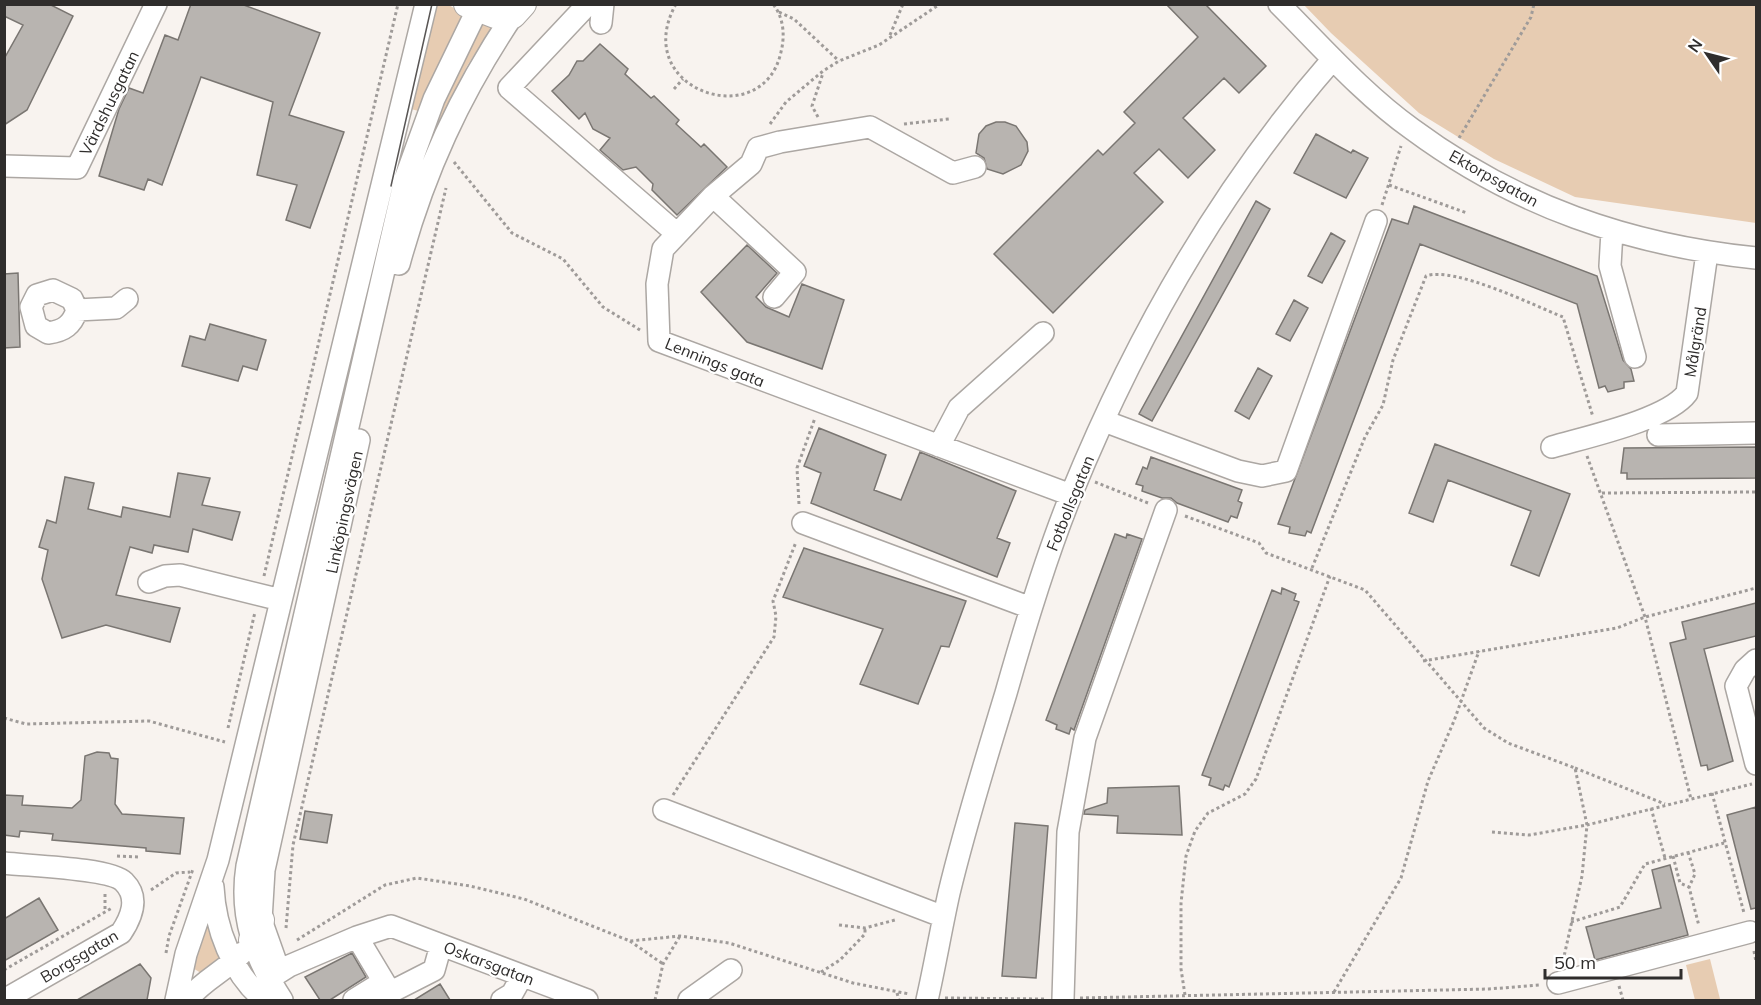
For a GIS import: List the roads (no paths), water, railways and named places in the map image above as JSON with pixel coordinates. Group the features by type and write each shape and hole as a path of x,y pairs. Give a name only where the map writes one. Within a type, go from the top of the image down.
{"main road":[{"path":"475,6 495,15 518,10"}],"street":[{"name":"Värdshusgatan","path":"4,166 77,168 156,4"},
{"path":"176,1000 182,968 196,925 213,891 280,600 426,4"},
{"path":"588,4 509,88 676,233"},
{"name":"Ektorpsgatan","path":"1280,4 1333,59 1410,128 1466,166 1532,202 1612,231 1707,253 1756,258"},
{"path":"264,1000 248,943 244,908 247,866 405,179 434,99 475,6"},
{"name":"Linköpingsvägen","path":"248,943 400,262 424,186 448,128 479,66 518,10"},
{"name":"Fotbollsgatan","path":"928,998 944,917 1031,608 1085,481 1104,421 1157,315 1212,222 1269,137 1333,59"},
{"name":"Lennings gata","path":"975,167 953,173 870,127 758,148 751,164 713,196 663,249 657,284 659,341 939,446 1085,481"},
{"path":"272,1000 235,914 234,874 369,302 391,186 389,158"},
{"path":"713,196 795,272 774,297"},
{"path":"1104,421 1238,471 1262,476 1286,471 1376,221"},
{"path":"1612,231 1610,266 1635,357"},
{"name":"Målgränd","path":"1552,447 1628,425 1680,402 1687,393 1707,253"},
{"path":"77,310 116,308 127,299"},
{"path":"939,446 959,408 1043,333"},
{"path":"1658,435 1756,433"},
{"path":"1063,999 1068,832 1085,738 1167,510"},
{"path":"803,523 1031,608"},
{"path":"149,582 165,576 180,575 280,600"},
{"path":"1756,660 1745,670 1736,686 1756,764"},
{"path":"664,810 944,917"},
{"name":"Borgsgatan","path":"4,863 107,874 123,882 132,898 132,917 121,933 4,1000"},
{"path":"213,891 234,874"},
{"path":"213,891 221,932 248,943 278,963 288,1000"},
{"name":"Oskarsgatan","path":"357,937 391,927 587,1000"},
{"path":"1558,983 1749,932"},
{"path":"278,963 357,937 381,992"},
{"path":"187,1000 201,983 248,943"},
{"path":"354,1000 381,992 434,970 441,945"},
{"path":"278,963 282,1000"},
{"path":"689,1000 731,970"},
{"path":"502,1000 512,994 522,976"}],"tram line":[{"path":"391,186 432,4"}]}
